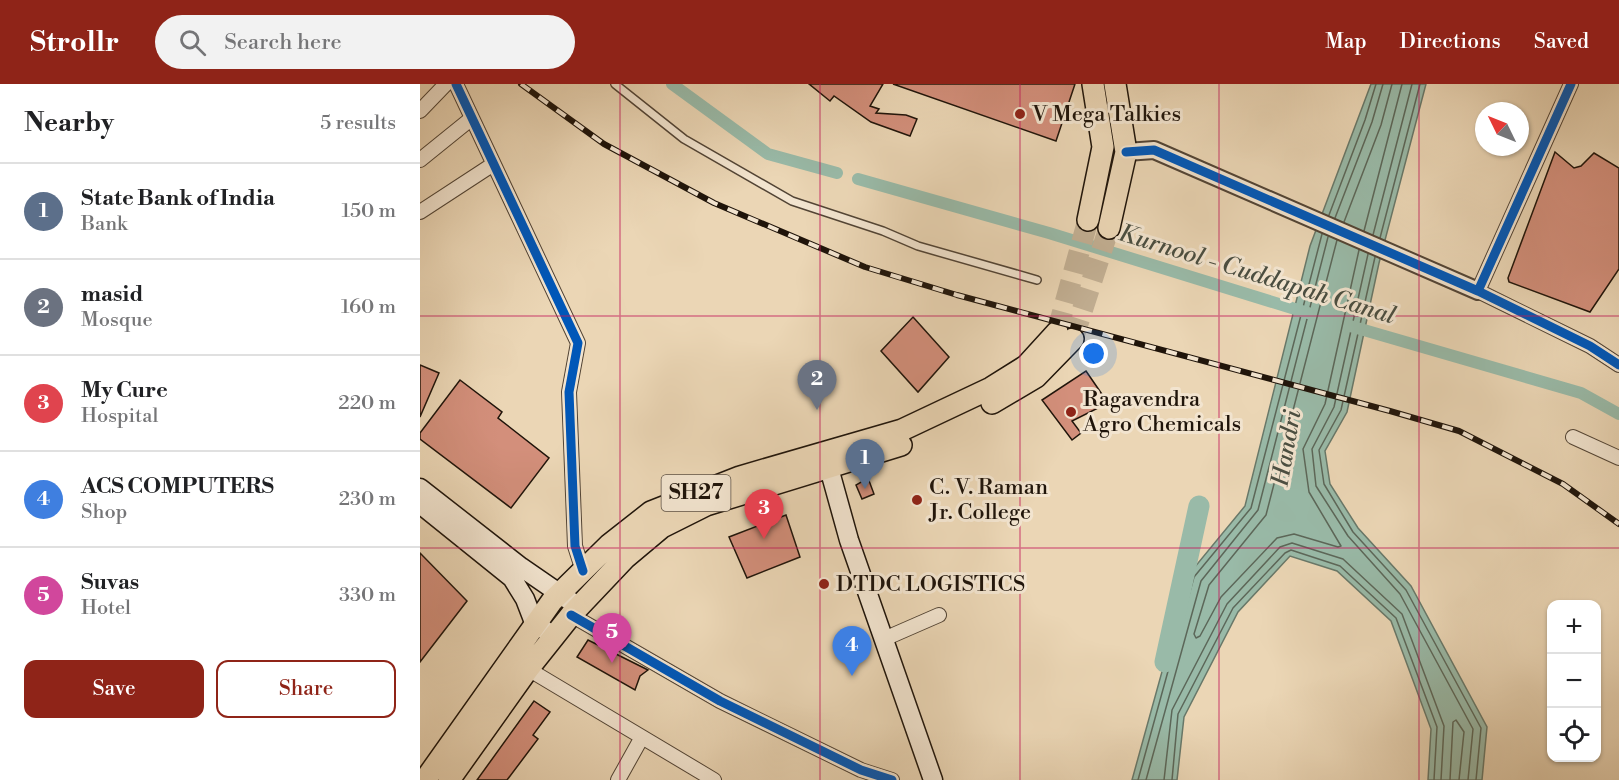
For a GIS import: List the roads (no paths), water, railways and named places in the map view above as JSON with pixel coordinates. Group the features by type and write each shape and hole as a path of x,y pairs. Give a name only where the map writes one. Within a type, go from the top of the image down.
{"main road":[{"path":"1088,220 1103,147 1093,84"},
{"path":"1109,228 1126,152 1115,84"},
{"name":"SH27","path":"449,780 528,669 575,611 625,558 662,527 706,505 902,430 991,388 1026,366 1065,336"},
{"path":"828,460 849,540 933,780"},
{"name":"SH27","path":"425,780 560,591 609,545 651,512 740,477 828,460"},
{"path":"420,488 521,567 560,591 575,611"},
{"path":"420,504 512,578 525,599 535,625 555,635"}],"street":[{"path":"420,111 446,84"},
{"path":"456,84 492,165 578,343 569,392 575,546 583,571"},
{"path":"1478,291 1571,84"},
{"path":"420,160 472,118"},
{"path":"1126,152 1154,150 1478,291 1590,346 1619,365"},
{"path":"420,212 492,165"},
{"path":"1573,437 1619,458"},
{"path":"575,611 720,701 861,770 892,780"},
{"path":"884,639 939,615"},
{"path":"528,669 642,737 692,775 714,780"},
{"path":"618,780 642,737"},
{"path":"420,774 425,780"}],"lane":[{"path":"615,84 684,139 792,201 883,231 918,246 1037,280"}],"water":[{"name":"Handri","path":"1371,84 1426,84 1379,263 1347,412 1325,451 1330,484 1358,528 1411,586 1487,727 1482,780 1428,780 1431,729 1391,621 1337,571 1290,556 1238,612 1184,717 1177,780 1132,780 1189,574 1245,506 1310,246"}],"waterway":[{"path":"672,84 768,154 837,173"},
{"name":"Kurnool - Cuddapah Canal","path":"858,179 1049,233 1308,313"},
{"path":"1350,326 1581,393 1619,414"},
{"path":"1165,662 1199,506"}],"tunnel":[{"path":"1057,332 1088,220"},
{"path":"1073,339 1109,228"}],"railway":[{"path":"521,84 604,144 714,203 865,267 957,295 1459,431 1563,484 1619,524"}],"place":[{"name":"V Mega Talkies","path":"1020,114"},
{"name":"masid","path":"817,410"},
{"name":"Ragavendra Agro Chemicals","path":"1071,412"},
{"name":"State Bank of India","path":"865,489"},
{"name":"C. V. Raman Jr. College","path":"917,500"},
{"name":"My Cure","path":"764,539"},
{"name":"DTDC LOGISTICS","path":"824,584"},
{"name":"Suvas","path":"612,663"},
{"name":"ACS COMPUTERS","path":"852,676"}]}
